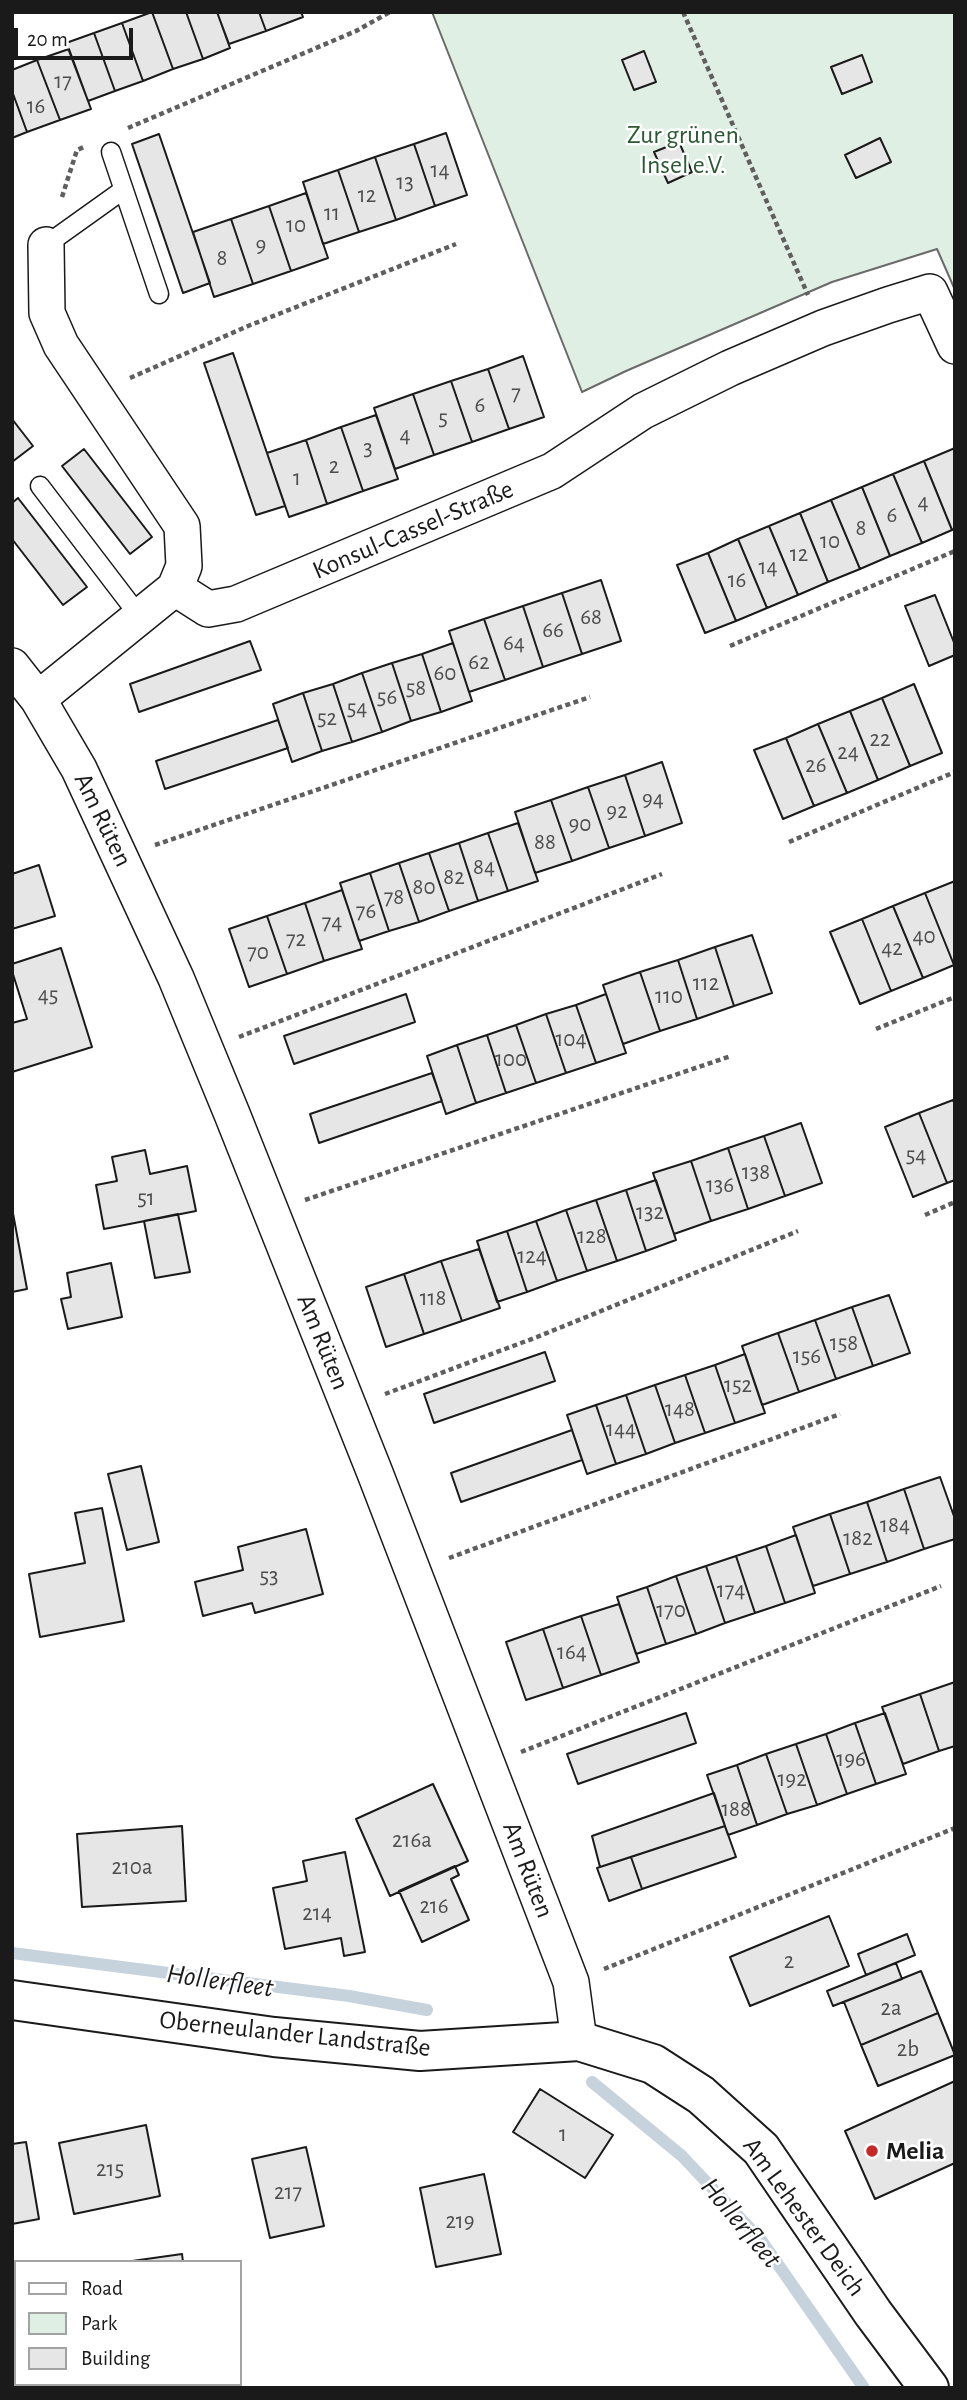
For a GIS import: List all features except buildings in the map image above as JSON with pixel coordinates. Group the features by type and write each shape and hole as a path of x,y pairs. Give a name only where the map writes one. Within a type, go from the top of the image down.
{"street":[{"path":"38,699 175,588 184,565 182,526 61,345 47,313 46,245"},
{"name":"Konsul-Cassel-Straße","path":"175,588 208,608 236,604 552,471 643,411 730,368 822,328 930,292 955,346"},
{"name":"Am Rüten","path":"12,666 38,699 79,769 121,856 205,1048 349,1407 571,1982 579,2041"},
{"name":"Oberneulander Landstraße","path":"12,2000 274,2037 420,2051 579,2041"},
{"name":"Am Lehester Deich","path":"579,2041 653,2064 701,2095 761,2149 873,2313 929,2388"}],"lane":[{"path":"111,152 159,294"},
{"path":"46,245 123,190"},
{"path":"40,486 140,617"}],"path":[{"path":"128,128 356,31 390,12"},
{"path":"683,12 822,328"},
{"path":"46,245 77,150 90,144"},
{"path":"100,404 134,374 456,244"},
{"path":"730,646 955,551"},
{"path":"121,856 590,697"},
{"path":"789,842 955,772"},
{"path":"205,1048 253,1033 662,874"},
{"path":"876,1029 955,997"},
{"path":"271,1211 731,1056"},
{"path":"925,1215 955,1202"},
{"path":"349,1407 537,1337 798,1231"},
{"path":"413,1573 840,1414"},
{"path":"487,1765 941,1586"},
{"path":"571,1982 955,1828"}],"green space":[{"name":"Zur grünen Insel e.V.","path":"432,12 955,12 955,290 937,249 832,282 582,392"}],"waterway":[{"name":"Hollerfleet","path":"12,1953 349,1996 427,2010"},
{"name":"Hollerfleet","path":"592,2082 682,2156 761,2240 864,2388"}],"place":[{"name":"Melia","path":"872,2151"}]}
